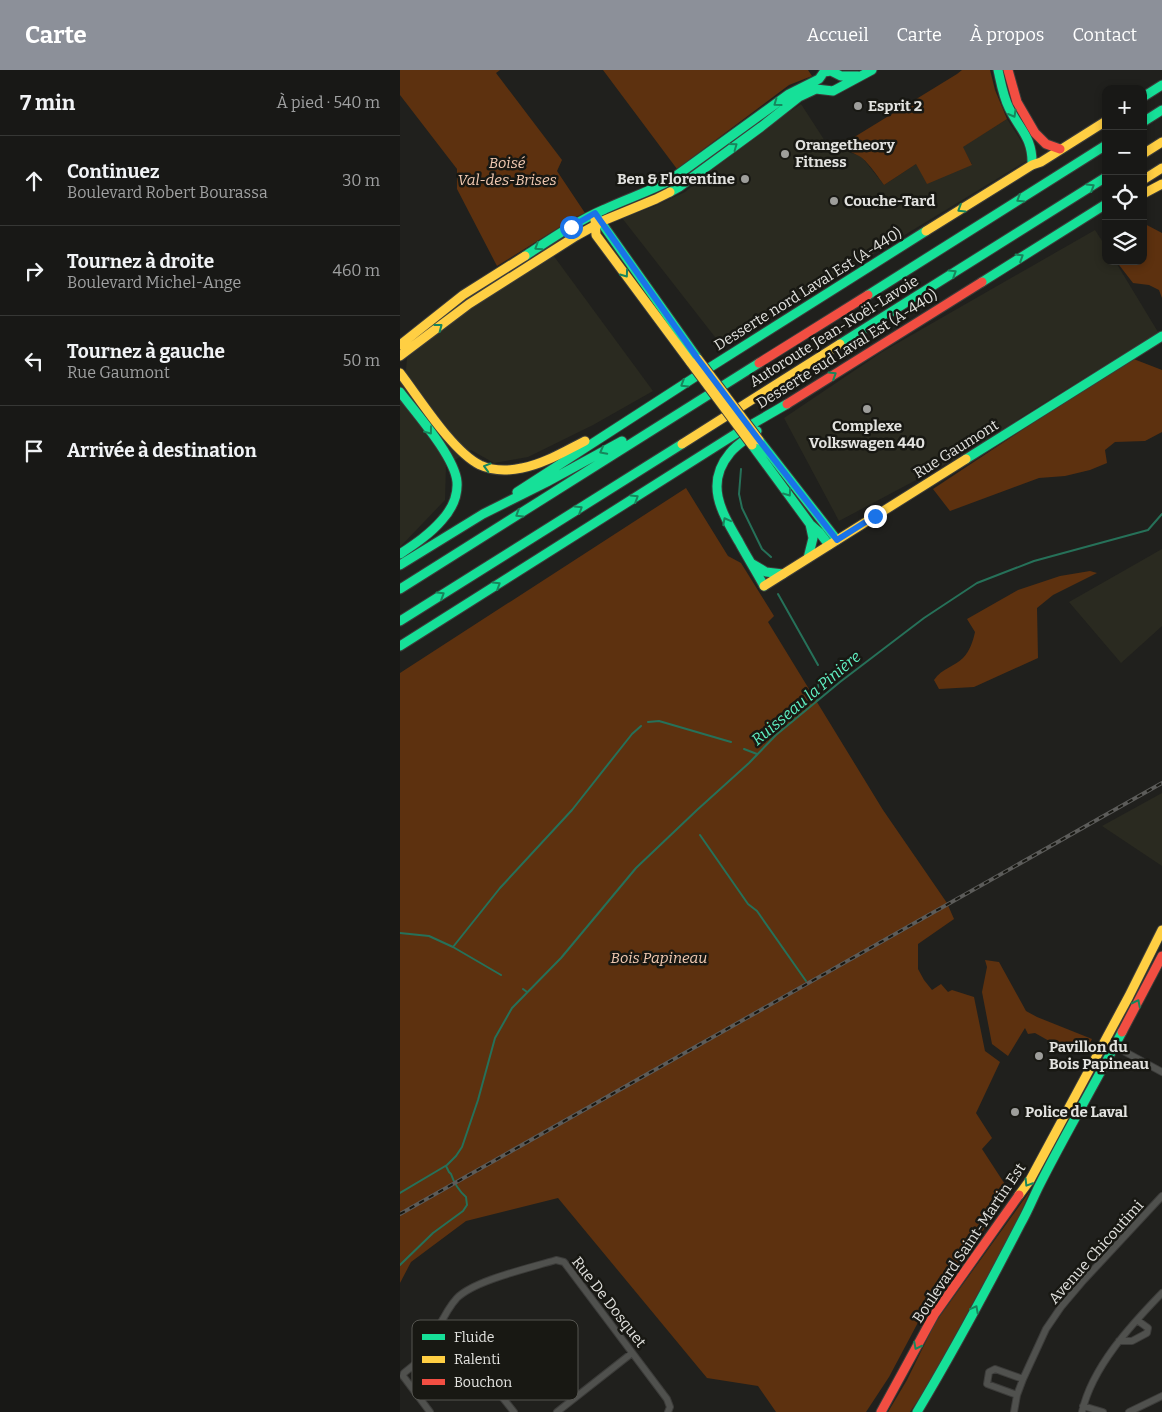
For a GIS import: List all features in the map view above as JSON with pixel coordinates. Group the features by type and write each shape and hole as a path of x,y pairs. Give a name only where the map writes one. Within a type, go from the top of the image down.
{"main road":[{"path":"400,356 469,304 598,223 673,191 799,97 816,89 830,92 872,70"},
{"path":"998,70 1008,106 1031,145 1032,165"},
{"path":"1008,70 1014,96 1035,133 1046,144 1060,149"},
{"path":"822,89 819,79 821,74 827,71 831,71 836,75 839,81 836,88"},
{"path":"836,75 858,76"},
{"path":"400,345 463,296 558,235 595,213 669,181 789,94 819,79"},
{"path":"1147,94 1162,85"},
{"path":"1147,119 1162,110"},
{"name":"Desserte nord Laval Est (A-440)","path":"400,565 620,424 1102,123"},
{"path":"1147,151 1162,142"},
{"name":"Autoroute Jean-Noël-Lavoie","path":"400,589 1102,148"},
{"path":"1147,177 1162,168"},
{"name":"Autoroute Jean-Noël-Lavoie","path":"400,621 1102,180"},
{"path":"1147,192 1162,184"},
{"name":"Desserte sud Laval Est (A-440)","path":"400,646 737,433 792,402 1102,207"},
{"path":"1079,221 1102,212"},
{"path":"595,213 598,223 596,235 756,442 837,540"},
{"name":"Rue Gaumont","path":"751,563 764,586 1162,336"},
{"path":"400,373 460,450 474,462 491,469 511,470 528,466 620,424"},
{"path":"482,514 547,482 723,386"},
{"path":"400,392 447,455 454,469 457,482 455,498 448,514 429,532 400,554"},
{"path":"782,574 766,572 751,563 727,522 719,504 717,489 719,473 726,458 733,450 792,402"},
{"path":"756,442 810,524 819,532 828,545"},
{"path":"808,558 813,538 810,524"},
{"name":"Boulevard Saint-Martin Est","path":"881,1412 934,1315 1030,1180 1129,996 1162,930"},
{"name":"Boulevard Saint-Martin Est","path":"917,1412 944,1367 1022,1222 1036,1191 1162,956"},
{"path":"1076,1095 1088,1096"},
{"path":"1052,1140 1061,1145"}],"street":[{"path":"1105,1041 1162,1072"},
{"name":"Avenue Chicoutimi","path":"1014,1412 1017,1395 1023,1379 1046,1330 1061,1307 1162,1196"},
{"name":"Rue De Dosquet","path":"443,1320 456,1299 464,1292 481,1283 556,1260 564,1262 667,1399 669,1409"},
{"path":"1103,1412 1083,1409 1091,1386 1119,1341 1162,1293"},
{"path":"1119,1341 1132,1341 1147,1333 1148,1328 1137,1320"},
{"path":"578,1395 632,1353"},
{"name":"Rue De Dosquet","path":"412,1367 403,1376 412,1388"},
{"path":"1017,1395 987,1384 989,1372 995,1369 1023,1379"},
{"path":"1130,1412 1162,1396"},
{"name":"Rue De Dosquet","path":"421,1400 430,1412"},
{"path":"504,1400 514,1412"},
{"path":"557,1412 572,1400"}],"shaded area":[{"path":"801,104 834,155 845,148 851,153 861,156 884,185 916,164 972,164 962,147 1007,119 1025,147 1028,160 722,346 622,218 685,192 753,136"},
{"path":"1095,230 1102,241 1102,265 1117,265 1158,332 950,462 839,521 784,418 882,352"},
{"path":"553,255 653,391 593,425 528,457 494,463 471,450 446,465 445,500 400,547 400,374 406,370 407,358 459,317"},
{"path":"1162,549 1162,626 1121,663 1069,602"},
{"path":"1162,793 1162,866 1102,826"}],"green space":[{"name":"Boisé Val-des-Brises","path":"400,70 500,70 496,73 562,160 557,171 585,213 497,266 457,189 457,169 400,95"},
{"path":"603,70 808,70 812,76 789,85 677,169"},
{"path":"962,70 990,70 995,90 1007,119 963,147 972,165 927,184 916,164 884,185 865,161 848,150 843,144 957,74"},
{"path":"1147,225 1162,233 1162,298 1159,290 1149,285 1133,283 1119,265 1147,265"},
{"path":"1131,358 1162,370 1162,432 1145,441 1115,442 1105,450 1107,463 1090,470 1065,476 1039,478 950,511 933,489"},
{"name":"Bois Papineau","path":"686,488 728,556 741,563 774,616 768,622 883,810 947,903 954,919 918,944 918,969 932,990 941,984 948,992 952,990 974,997 985,1051 1000,1062 976,1113 992,1138 982,1149 1010,1192 975,1242 931,1298 889,1377 866,1412 776,1412 758,1386 707,1378 558,1198 466,1221 411,1262 400,1283 400,673"},
{"path":"1090,571 1097,573 1053,595 1037,608 1038,658 974,687 939,689 934,680 963,658 971,646 975,632 967,619 1018,590 1060,576"},
{"path":"985,960 999,962 1026,1011 1092,1039 1085,1054 1056,1042 1051,1042 1035,1033 1028,1034 1025,1028 1008,1056 992,1044 982,992 987,967"},
{"path":"1030,1191 1016,1224 926,1389 910,1412 888,1412 907,1380 935,1323"}],"waterway":[{"path":"741,469 739,494 742,508 762,549 771,557"},
{"name":"Ruisseau la Pinière","path":"400,1193 447,1165 462,1147 478,1100 495,1038 512,1008 561,958 636,868 749,763 776,735 840,682 924,618 977,583 1034,561 1148,530 1162,514"},
{"path":"778,594 818,665"},
{"path":"817,700 819,678"},
{"path":"648,722 659,721 731,742"},
{"path":"453,947 500,888 572,810 632,734 641,726"},
{"path":"744,749 757,754"},
{"path":"700,835 748,904 757,911 806,981"},
{"path":"400,933 429,936 453,947 501,975"},
{"name":"Ruisseau la Pinière","path":"523,989 527,992"},
{"path":"400,1265 433,1233 463,1211 467,1205 466,1197 453,1180 446,1166"}],"railway":[{"path":"400,1214 1162,783"}],"traffic: fast":[{"path":"670,192 761,127 799,97 816,89 833,91 872,70"},
{"path":"998,70 1007,103 1028,141 1032,165"},
{"path":"525,256 584,219 669,181 789,94 819,79 824,72 831,71 841,76 858,76"},
{"path":"1147,94 1162,85"},
{"path":"1147,119 1162,110"},
{"path":"868,295 1102,148"},
{"path":"840,344 1102,180"},
{"path":"982,282 1102,207"},
{"path":"598,218 698,359"},
{"path":"517,492 926,231"},
{"path":"966,459 1162,336"},
{"path":"400,589 759,363"},
{"path":"400,392 425,423 450,460 457,482 453,503 442,520 417,543 400,554"},
{"path":"400,646 737,433 787,404"},
{"path":"757,431 730,453 722,465 717,487 718,498 727,520 764,586"},
{"path":"759,440 837,540"},
{"path":"400,565 483,514 622,441"},
{"path":"400,621 682,444"},
{"path":"752,445 810,524 829,545"},
{"path":"808,558 813,538 810,524"},
{"path":"751,563 766,572 783,574"},
{"path":"917,1412 983,1295 1122,1032"}],"traffic: slow":[{"path":"926,231 1102,124"},
{"path":"1147,151 1162,142"},
{"path":"1147,177 1162,168"},
{"path":"1147,192 1162,184"},
{"path":"400,356 469,304 576,236 605,220 670,192"},
{"path":"595,219 596,235 691,363"},
{"path":"400,345 463,295 525,256"},
{"path":"682,444 840,344"},
{"path":"698,359 759,440"},
{"path":"691,363 752,445"},
{"path":"400,373 448,437 469,458 485,467 506,470 530,466 554,457 585,441"},
{"path":"764,586 966,459"},
{"path":"1019,1195 1030,1180 1129,996 1162,930"}],"traffic: jam":[{"path":"1008,70 1017,102 1035,133 1046,144 1060,149"},
{"path":"787,404 982,282"},
{"path":"759,363 868,295"},
{"path":"1122,1032 1162,956"},
{"path":"881,1412 934,1315 1019,1195"}],"place":[{"name":"Esprit 2","path":"858,106"},
{"name":"Orangetheory Fitness","path":"785,154"},
{"name":"Ben & Florentine","path":"745,179"},
{"name":"Couche-Tard","path":"834,201"},
{"name":"Complexe Volkswagen 440","path":"867,409"},
{"name":"Pavillon du Bois Papineau","path":"1039,1056"},
{"name":"Police de Laval","path":"1015,1112"}],"route":[{"path":"571,227 595,213 698,359 837,540 875,516"}]}
